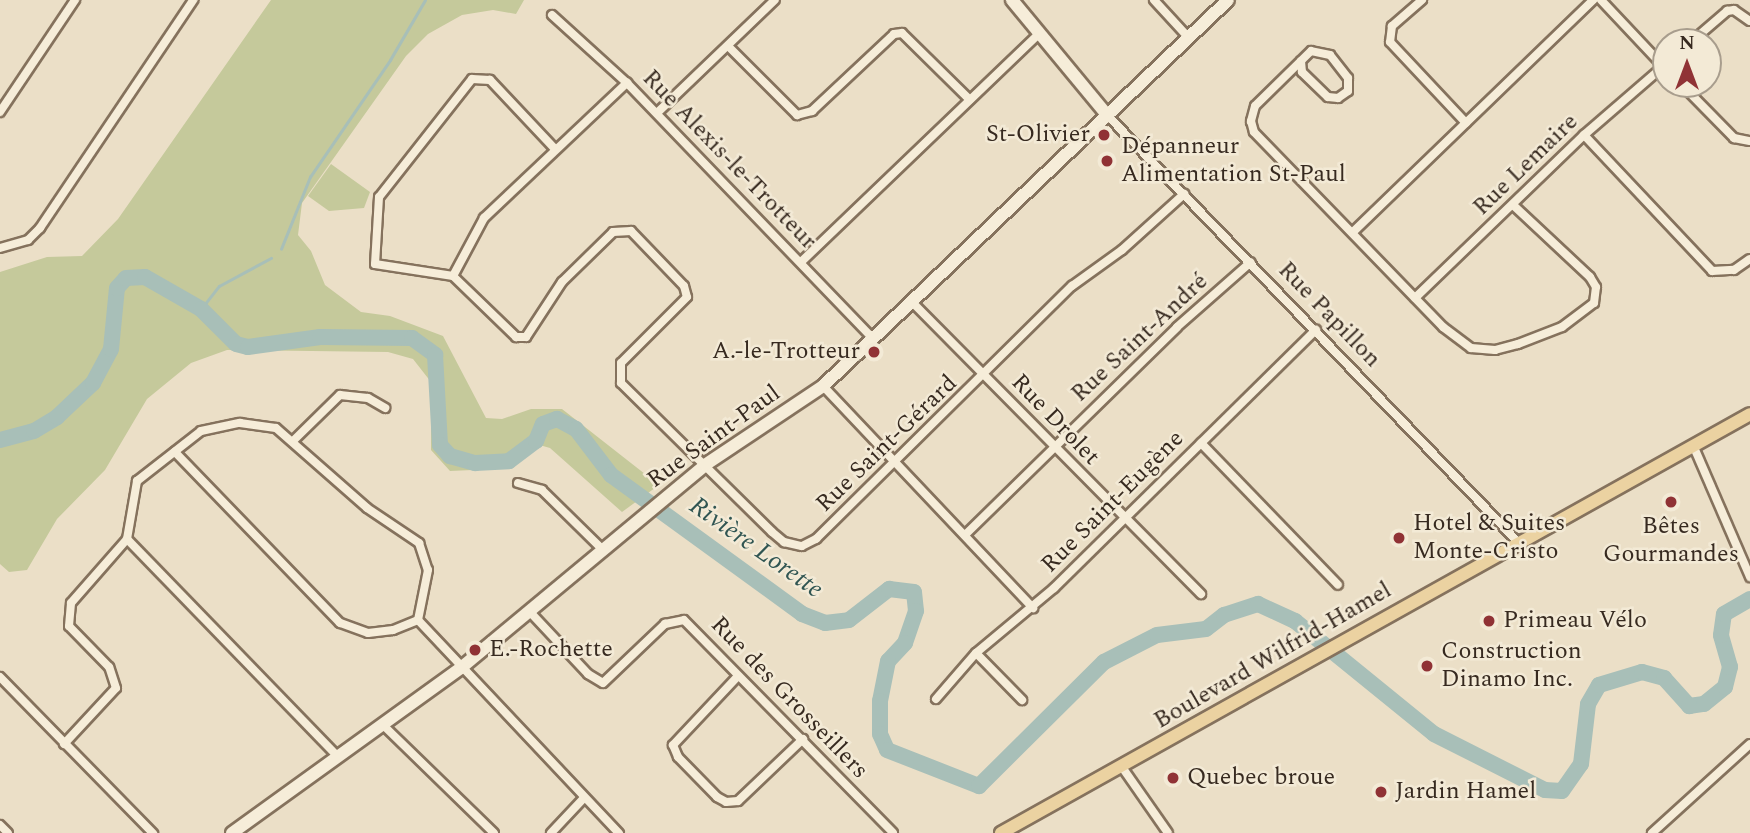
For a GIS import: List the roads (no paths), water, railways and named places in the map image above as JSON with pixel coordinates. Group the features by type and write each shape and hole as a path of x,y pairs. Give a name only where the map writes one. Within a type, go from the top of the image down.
{"main road":[{"name":"Boulevard Wilfrid-Hamel","path":"1001,833 1750,414"}],"street":[{"path":"0,112 75,0"},
{"path":"0,248 28,240 40,228 193,0"},
{"path":"657,113 775,0"},
{"path":"1012,0 1108,116"},
{"path":"1154,0 1189,38"},
{"name":"Rue Saint-Paul","path":"232,833 462,667 705,464 823,386 1228,0"},
{"path":"1422,0 1392,26 1390,42 1466,123"},
{"path":"1353,232 1593,0"},
{"path":"1601,0 1652,53"},
{"path":"1710,28 1734,10 1750,21"},
{"name":"Rue Alexis-le-Trotteur","path":"552,15 657,113 873,339"},
{"path":"728,46 797,115 812,111 894,34 902,33 970,100"},
{"path":"801,262 1040,33"},
{"path":"1301,61 1302,72 1328,97 1338,98 1348,91 1346,74 1326,52 1311,51 1255,106 1251,126 1443,327 1471,348 1482,351 1529,340 1588,310 1596,295 1590,276 1513,205"},
{"path":"555,149 490,80 479,76 379,197 372,257 387,269 453,276 484,218 627,83"},
{"name":"Rue Lemaire","path":"1415,298 1584,135 1652,78"},
{"path":"1695,98 1734,138 1750,141"},
{"name":"Rue Papillon","path":"1108,116 1519,543"},
{"path":"1584,135 1712,271 1723,274 1750,259"},
{"name":"Rue Saint-Gérard","path":"453,276 516,337 526,337 562,282 613,232 631,231 684,286 687,297 621,363 618,375 621,383 784,542 802,547 816,539 896,462 1072,286 1122,250 1184,194"},
{"name":"Rue Saint-André","path":"967,533 1053,446 1251,262"},
{"name":"Rue Drolet","path":"912,302 1201,594"},
{"name":"Rue Saint-Eugène","path":"936,699 976,653 1032,608 1125,520 1316,330"},
{"path":"823,386 967,533 1032,608"},
{"path":"295,439 340,395 368,398 385,408"},
{"path":"64,744 116,688 109,667 69,626 71,603 127,539 137,481 201,431 222,425 259,424 295,439 357,500 419,543 428,570 418,620"},
{"path":"1201,443 1338,585"},
{"path":"1693,445 1750,577"},
{"path":"175,452 340,623 368,633 393,630 418,620"},
{"path":"518,483 542,490 602,549"},
{"path":"127,539 337,756"},
{"name":"Rue des Grosseillers","path":"530,612 598,682 609,680 677,618 689,624 894,833"},
{"path":"418,620 619,833"},
{"path":"976,653 1022,700"},
{"path":"738,676 673,745 678,757 717,796 726,802 738,801 803,739"},
{"path":"0,677 153,833"},
{"path":"382,724 494,833"},
{"path":"1652,833 1750,744"},
{"path":"1122,767 1168,833"},
{"path":"551,833 584,797"},
{"path":"0,825 8,833"}],"waterway":[{"path":"281,249 310,177 390,60 425,0"},
{"path":"201,309 219,286 271,258"},
{"name":"Rivière Lorette","path":"0,440 34,431 57,417 93,383 111,349 117,288 126,278 145,277 201,309 236,344 248,347 320,337 412,338 435,355 440,445 450,456 475,463 509,461 536,441 543,424 557,419 576,429 611,475 802,614 825,623 849,620 889,589 914,592 916,611 905,643 888,661 880,701 880,734 887,750 979,786 1104,662 1157,635 1206,629 1224,615 1258,604 1295,621 1434,734 1545,790 1562,791 1581,764 1588,704 1599,685 1642,672 1664,678 1689,706 1704,704 1725,687 1730,667 1721,635 1724,614 1750,599"}],"place":[{"name":"St-Olivier","path":"1104,135"},
{"name":"Dépanneur Alimentation St-Paul","path":"1107,161"},
{"name":"A.-le-Trotteur","path":"874,352"},
{"name":"Bêtes Gourmandes","path":"1671,502"},
{"name":"Hotel & Suites Monte-Cristo","path":"1399,538"},
{"name":"Primeau Vélo","path":"1489,621"},
{"name":"E.-Rochette","path":"475,650"},
{"name":"Construction Dinamo Inc.","path":"1427,666"},
{"name":"Quebec broue","path":"1173,778"},
{"name":"Jardin Hamel","path":"1381,792"}]}
